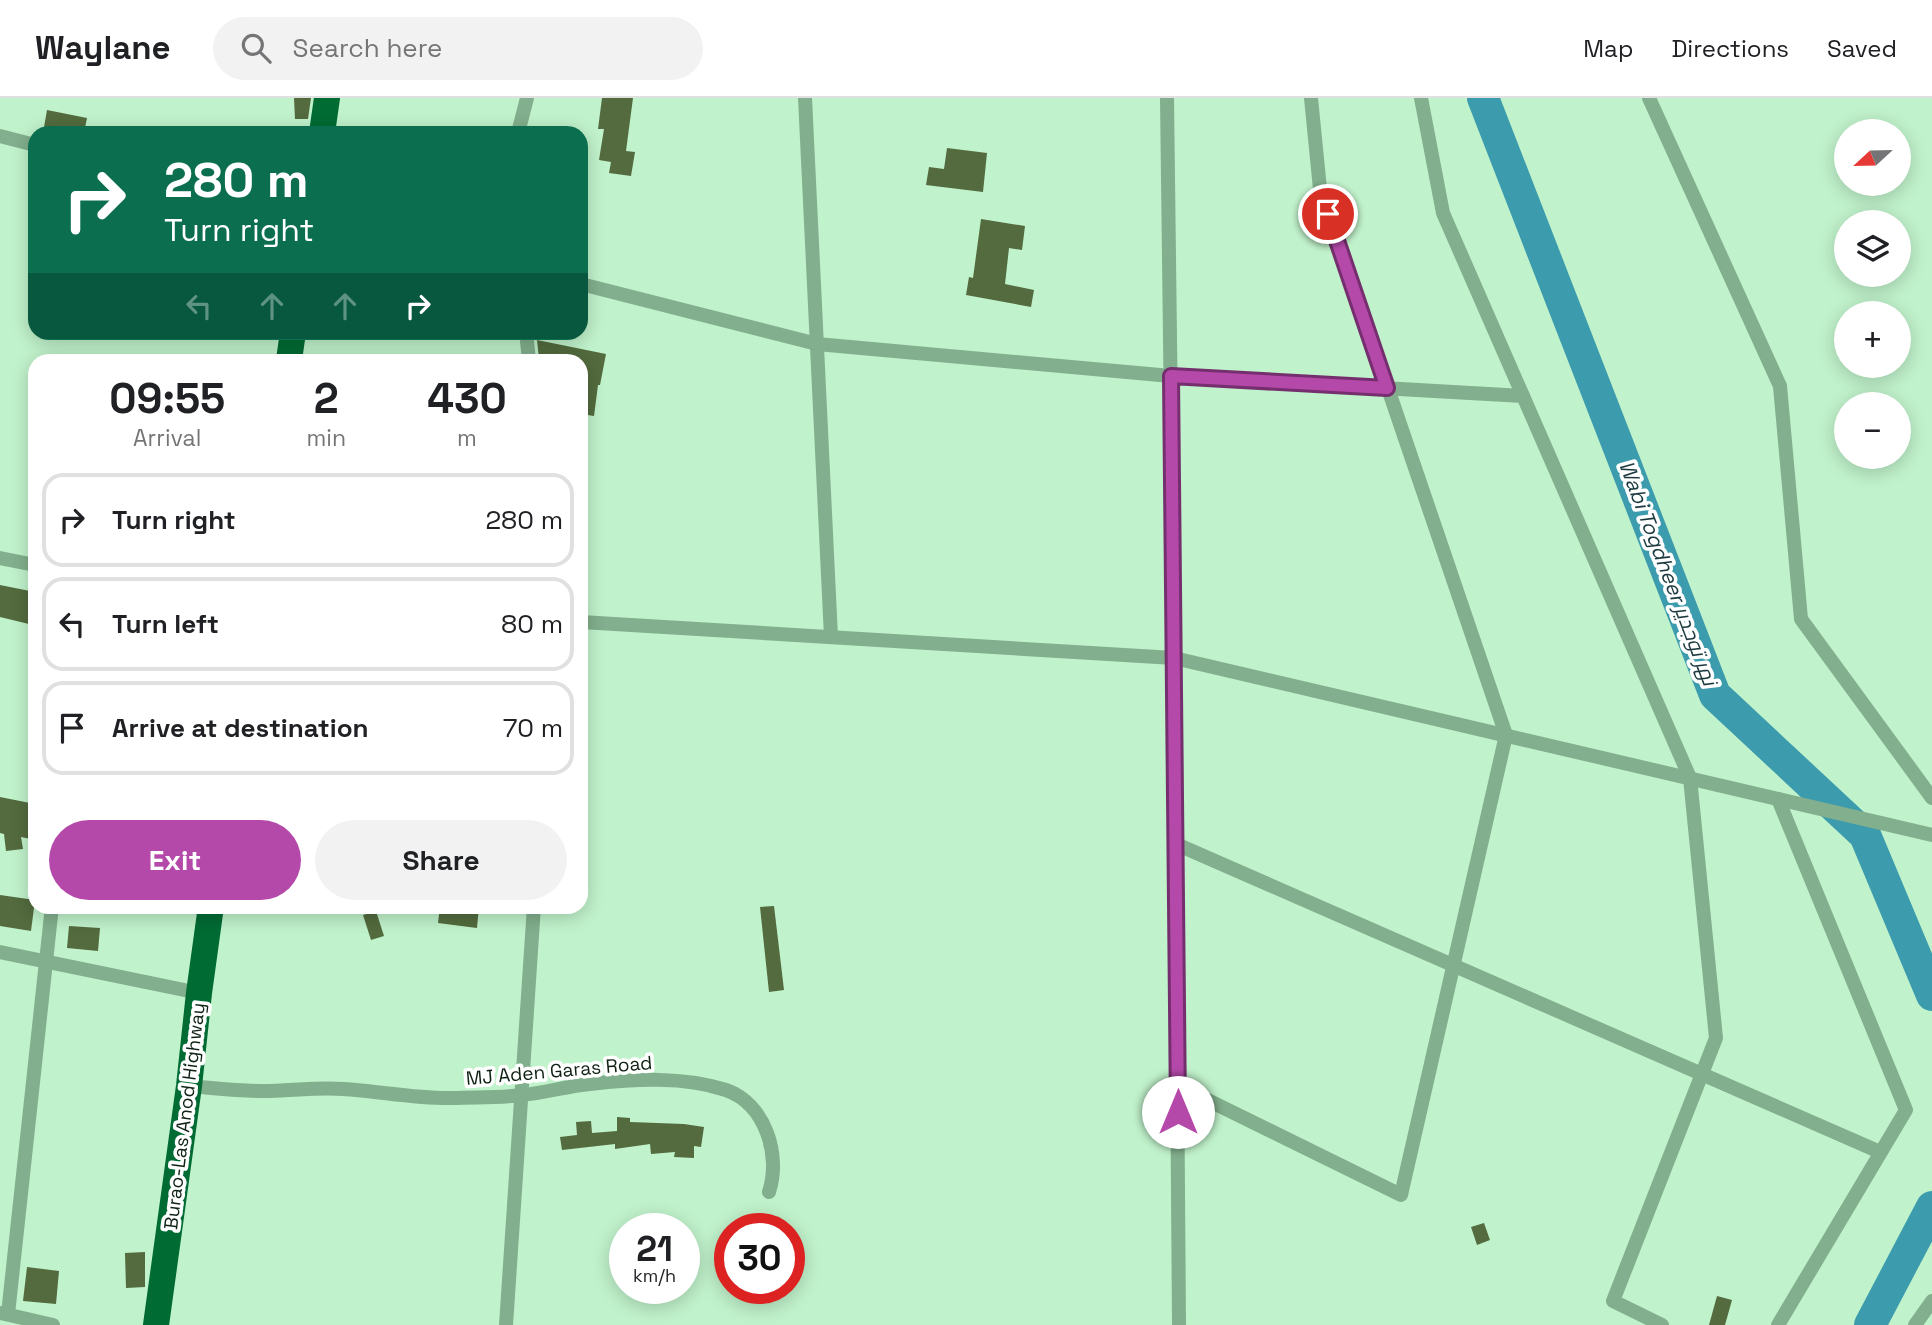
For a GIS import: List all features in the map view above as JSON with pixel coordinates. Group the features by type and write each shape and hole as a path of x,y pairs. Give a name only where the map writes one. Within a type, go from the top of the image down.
{"highway":[{"path":"323,126 327,98"},
{"name":"Burao-Las Anod Highway","path":"156,1325 210,914"}],"street":[{"path":"520,126 527,98"},
{"path":"805,98 831,637"},
{"path":"1167,98 1179,1325"},
{"path":"1177,1085 1401,1195 1506,736 1320,189 1311,98"},
{"path":"1422,98 1443,213 1690,778 1716,1038 1613,1301 1662,1325"},
{"path":"1649,98 1780,386 1801,619 1932,798"},
{"path":"0,136 28,143"},
{"path":"588,286 817,344 1171,376 1523,396"},
{"path":"0,558 28,564"},
{"path":"588,621 1174,658 1932,835"},
{"path":"1778,1325 1906,1110 1779,799"},
{"path":"1176,844 1880,1152"},
{"path":"51,914 48,961 4,1313 53,1325"},
{"path":"506,1325 533,914"},
{"path":"0,952 199,993"},
{"name":"MJ Aden Garas Road","path":"189,1086 262,1091 341,1088 449,1098 522,1095 589,1084 649,1080 691,1081 729,1091 744,1100 758,1116 770,1139 774,1157 774,1179 769,1192"},
{"path":"1915,1325 1932,1301"}],"building":[{"path":"294,98 311,98 308,119 295,119"},
{"path":"602,98 633,98 626,151 635,152 631,176 609,173 611,162 599,160 604,129 598,129"},
{"path":"47,110 87,118 85,126 44,126"},
{"path":"947,148 987,153 983,192 926,185 929,167 944,169"},
{"path":"981,219 1025,226 1022,250 1009,248 1005,284 1034,290 1031,307 966,295 969,277 973,278"},
{"path":"537,340 606,354 594,416 588,415 588,354 538,354"},
{"path":"0,585 28,591 28,624 0,617"},
{"path":"0,797 28,803 28,838 21,837 23,849 6,851 4,834 0,833"},
{"path":"0,895 28,899 28,914 33,914 31,931 0,926"},
{"path":"774,906 784,990 769,992 760,907"},
{"path":"377,914 384,936 371,940 363,915"},
{"path":"439,914 478,914 477,928 438,923"},
{"path":"69,926 100,928 98,951 67,948"},
{"path":"617,1117 630,1118 630,1122 704,1127 701,1147 694,1146 694,1158 674,1157 675,1152 651,1154 650,1144 615,1149 615,1144 562,1150 560,1137 577,1135 576,1122 591,1121 592,1133 617,1131"},
{"path":"1484,1223 1490,1240 1477,1245 1471,1227"},
{"path":"145,1252 145,1287 126,1288 125,1253"},
{"path":"27,1267 59,1271 56,1304 23,1301"},
{"path":"1717,1296 1732,1300 1725,1325 1709,1325"}],"waterway":[{"name":"Wabi Togdheer نهر توجدير","path":"1483,98 1715,695 1865,835 1932,995"},
{"name":"Wabi Togdheer نهر توجدير","path":"1870,1325 1932,1207"}],"route":[{"path":"1178,1112 1171,376 1387,388 1328,214"}]}
